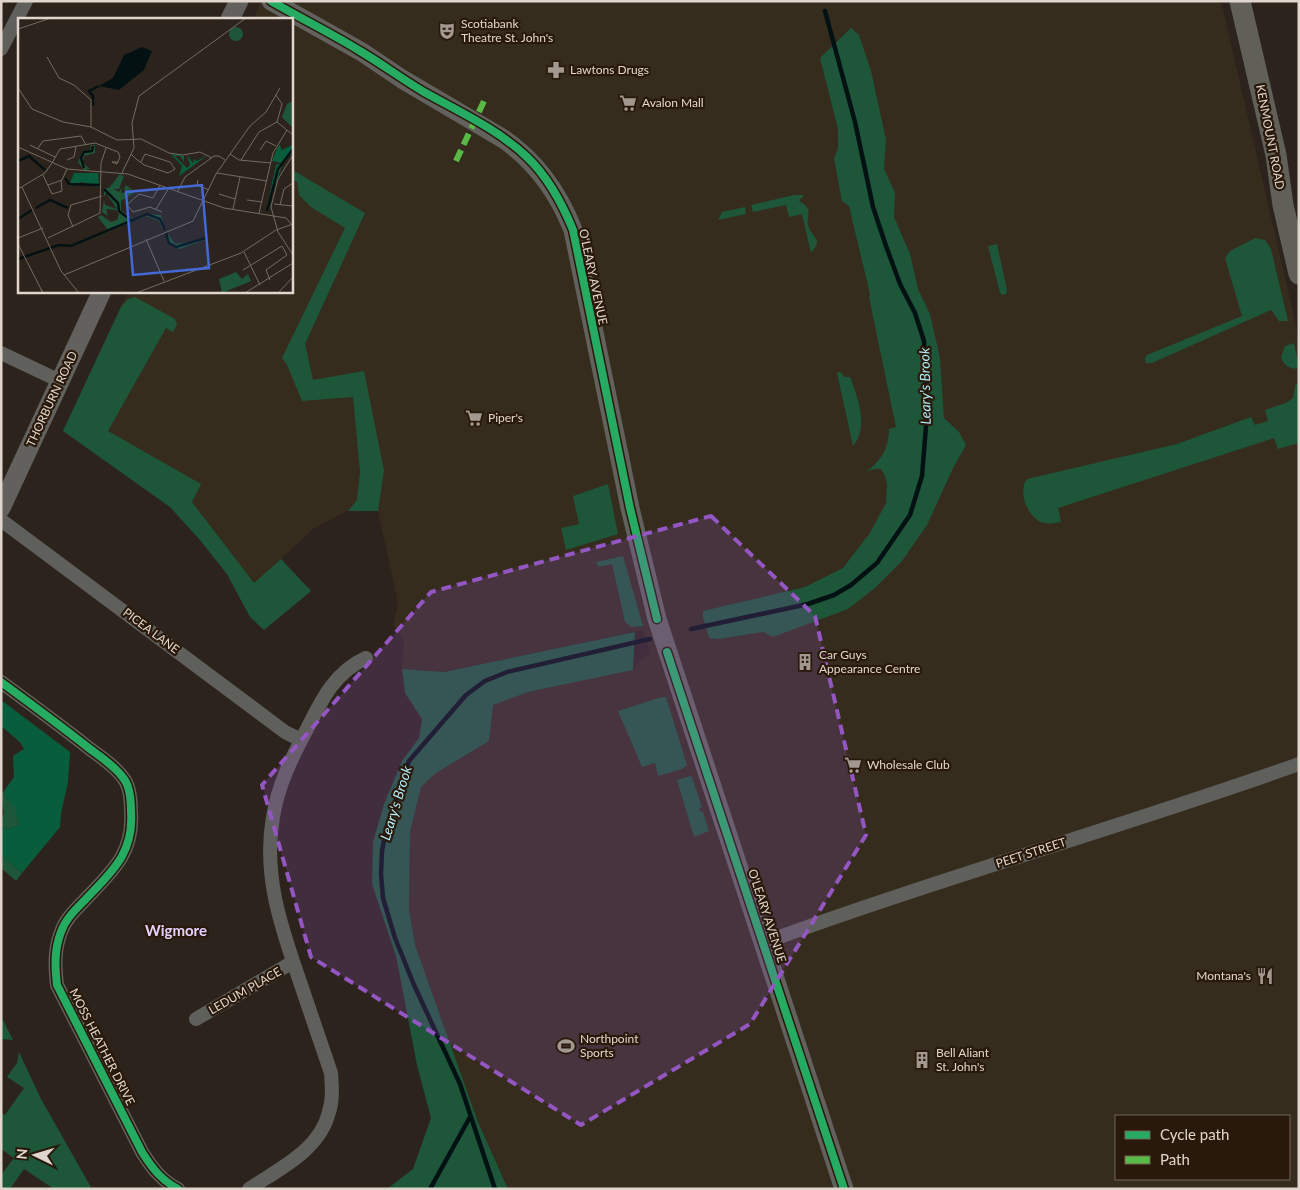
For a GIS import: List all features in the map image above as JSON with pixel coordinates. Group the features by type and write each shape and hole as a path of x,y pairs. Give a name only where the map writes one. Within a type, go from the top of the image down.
{"main road":[{"name":"KENMOUNT ROAD","path":"1240,1 1276,155 1283,205 1299,274"}],"street":[{"path":"1,49 26,1"},
{"path":"230,18 239,1"},
{"name":"O'LEARY AVENUE","path":"271,1 362,52 402,79 502,138 532,162 554,190 561,203 573,230 628,499 657,619 844,1189"},
{"name":"THORBURN ROAD","path":"1,508 102,292"},
{"path":"1,353 60,381"},
{"name":"PICEA LANE","path":"1,520 285,732 301,740"},
{"path":"249,1189 304,1153 320,1134 329,1113 332,1094 331,1074 277,913 270,874 270,845 273,815 280,788 301,740 330,687 346,670 366,658"},
{"name":"MOSS HEATHER DRIVE","path":"1,682 42,711 124,779 131,800 132,824 127,846 117,866 69,917 61,932 56,949 56,975 58,985 142,1152 153,1170 178,1189"},
{"name":"PEET STREET","path":"764,943 928,887 1200,799 1299,764"},
{"name":"LEDUM PLACE","path":"196,1019 294,962"}],"highlighted area":[{"path":"711,516 815,616 866,835 750,1024 581,1125 311,957 262,785 431,592"}],"shaded area":[{"path":"261,1 1221,1 1299,338 1299,1189 508,1189 478,1122 415,945 409,909 410,832 421,787 436,773 488,741 492,705 528,692 633,670 650,653 643,630 444,672 402,669 404,640 393,625 397,609 397,598 378,511 347,511 313,529 281,559 311,591 264,630 250,617 227,574 170,507 63,431 128,292 292,292 292,18 254,18"}],"green space":[{"path":"851,28 859,35 871,71 886,140 884,169 895,193 894,217 910,254 918,289 930,314 940,358 944,418 959,432 966,445 953,468 927,525 902,561 875,588 848,609 773,637 763,632 719,639 709,638 703,611 805,587 843,568 870,533 886,503 887,484 881,469 866,472 880,459 886,448 889,429 896,427 869,297 870,294 849,206 842,201 834,159 838,148 838,129 820,58"},
{"path":"292,170 365,213 305,344 313,380 364,371 384,471 378,511 348,511 357,500 360,472 353,397 302,401 287,365 282,358 345,228 311,207 299,195 297,182 292,180"},
{"path":"794,195 804,195 799,201 807,207 809,228 817,242 811,253 802,214 789,217 786,205 753,212 751,205"},
{"path":"745,207 746,214 718,220 722,212"},
{"path":"1255,238 1265,240 1271,249 1288,321 1279,321 1271,310 1152,363 1146,363 1147,355 1242,316 1225,258 1230,251"},
{"path":"997,244 1007,290 1006,294 1003,295 1000,293 988,246"},
{"path":"135,297 175,319 177,324 173,332 166,328 108,431 201,484 192,502 254,583 281,559 311,591 264,630 250,617 227,574 170,507 63,431 121,307 128,299"},
{"path":"1294,343 1299,368 1288,367 1281,357 1285,346"},
{"path":"840,372 845,377 850,377 859,403 860,430 853,446 837,373"},
{"path":"1299,381 1299,443 1278,449 1274,438 1058,508 1061,522 1044,523 1029,511 1023,491 1027,479 1177,444 1251,417 1255,425 1268,421 1265,410 1286,403 1293,398 1295,386"},
{"path":"608,484 618,534 566,550 561,528 579,524 573,496"},
{"path":"623,556 643,626 631,627 625,622 612,564 599,567 596,562"},
{"path":"635,632 633,670 528,692 493,705 489,741 436,773 421,787 410,832 409,909 415,945 478,1122 508,1189 387,1189 413,1169 431,1118 417,1065 396,956 372,884 373,842 384,804 402,761 419,738 422,719 405,693 402,669 444,672"},
{"path":"666,697 687,765 682,769 658,776 655,763 642,767 618,711"},
{"path":"1,700 70,752 68,782 60,827 22,873 1,854 1,827 8,829 19,825 15,808 7,799 4,791 14,777 13,756 24,749 20,742 1,726"},
{"path":"692,777 702,807 699,809 703,812 709,831 694,837 677,780"},
{"path":"4,791 7,799 15,807 19,825 8,829 1,827 1,816 4,815 1,793"},
{"path":"1,854 22,873 16,881 1,868"},
{"path":"1,1016 13,1040 1,1039"},
{"path":"19,1052 41,1099 92,1189 54,1189 24,1169 10,1189 1,1189 1,1175 14,1158 1,1149 1,1113 5,1115 24,1088 7,1077 17,1063"}],"waterway":[{"name":"Leary's Brook","path":"691,629 808,604 834,595 851,585 877,563 910,515 922,476 926,426 924,341 915,313 900,284 873,207 855,122 825,11"},
{"name":"Leary's Brook","path":"495,1189 460,1084 414,985 395,938 383,898 381,874 382,851 386,829 409,761 466,695 485,681 507,672 650,639"},
{"name":"Leary's Brook","path":"430,1189 470,1117"}],"marked path":[{"path":"456,161 485,99"}],"cycle path":[{"path":"271,1 349,44 424,92 504,138 535,165 554,191 573,230 630,508 657,619"},
{"path":"667,652 844,1189"},
{"path":"1,682 108,762 117,770 128,786 131,808 129,840 124,852 111,872 73,912 63,928 56,952 57,985 142,1152 157,1173 178,1189"}],"place":[{"name":"Scotiabank Theatre St. John's","path":"447,31"},
{"name":"Lawtons Drugs","path":"556,70"},
{"name":"Avalon Mall","path":"628,103"},
{"name":"Piper's","path":"474,418"},
{"name":"Car Guys Appearance Centre","path":"805,662"},
{"name":"Wholesale Club","path":"853,765"},
{"name":"Montana's","path":"1265,976"},
{"name":"Northpoint Sports","path":"566,1046"},
{"name":"Bell Aliant St. John's","path":"922,1060"}],"district":[{"name":"Wigmore","path":"176,931"}]}
